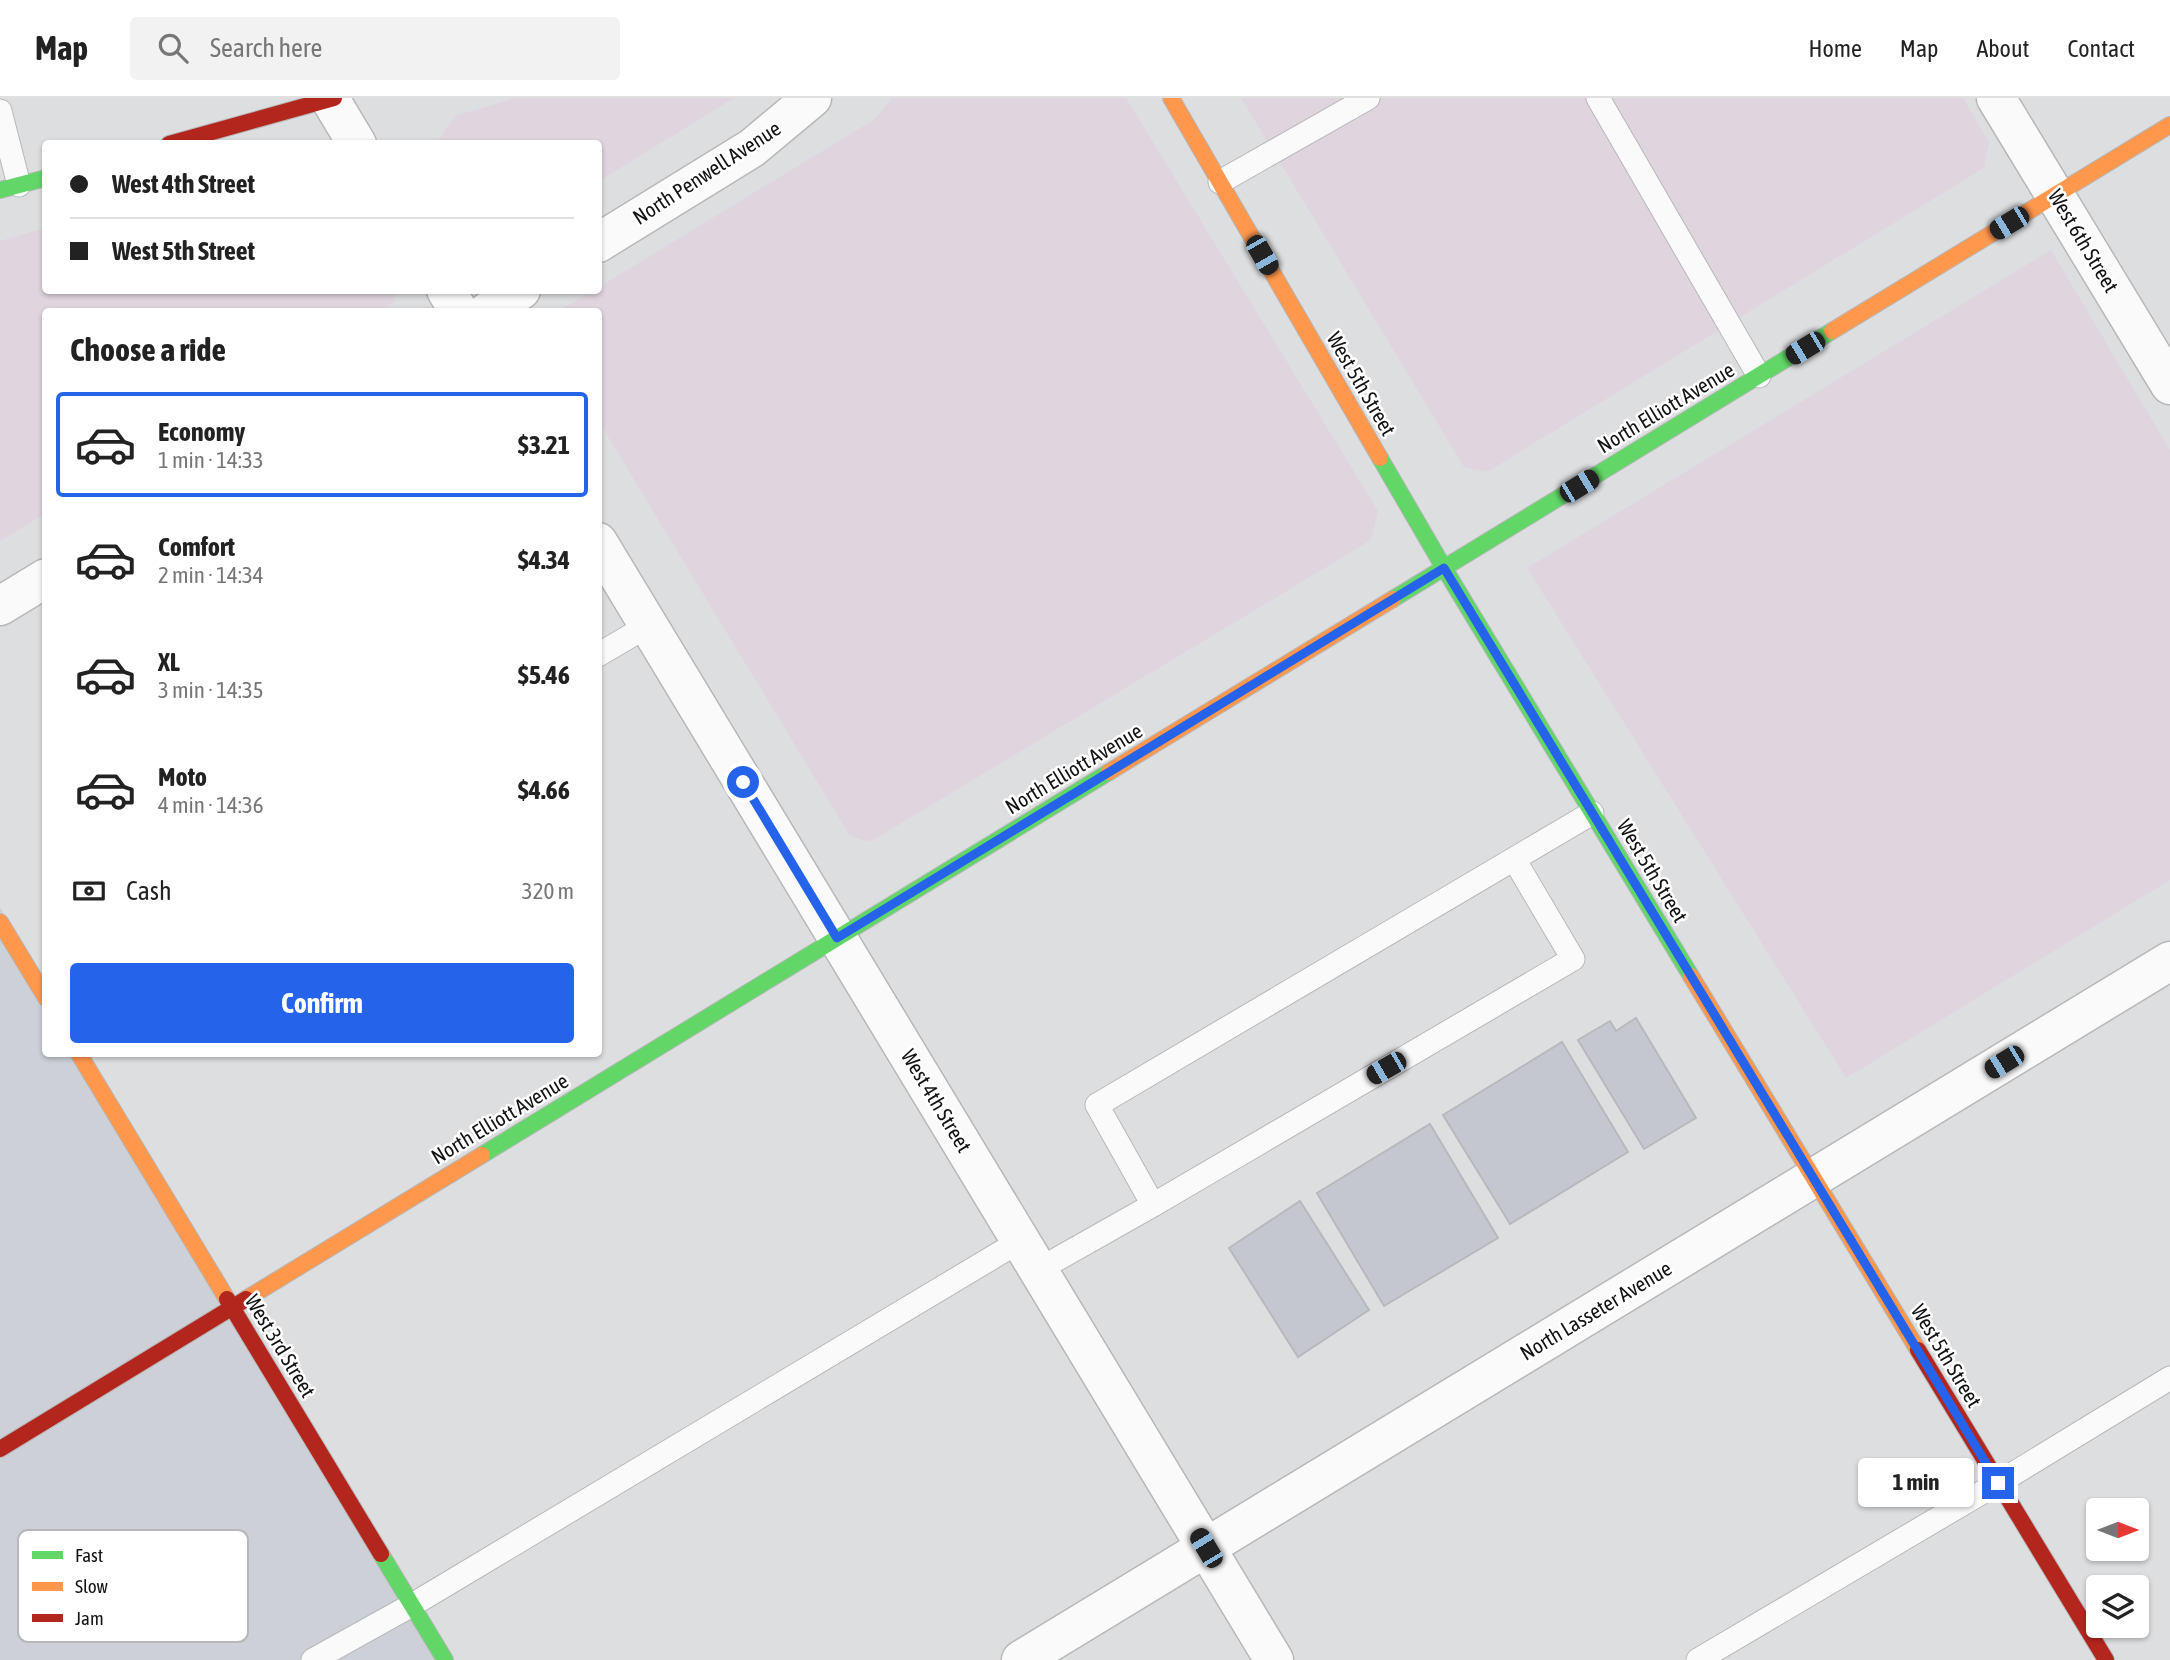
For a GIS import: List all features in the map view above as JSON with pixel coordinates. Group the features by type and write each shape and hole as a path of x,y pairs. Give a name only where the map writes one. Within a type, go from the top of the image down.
{"street":[{"name":"North Penwell Avenue","path":"602,241 752,148 812,98"},
{"name":"West 5th Street","path":"1171,98 1444,568 2106,1660"},
{"name":"West 6th Street","path":"1996,98 2170,385"},
{"path":"183,140 332,99 355,140"},
{"name":"North Elliott Avenue","path":"0,1449 2170,125"},
{"path":"10,187 42,179"},
{"path":"492,308 515,294"},
{"name":"West 4th Street","path":"602,549 1274,1660"},
{"path":"0,606 42,580"},
{"path":"0,922 42,987"},
{"name":"North Lasseter Avenue","path":"1021,1660 2170,961"},
{"name":"West 3rd Street","path":"81,1057 445,1660"}],"lane":[{"path":"1220,183 1368,98"},
{"path":"1598,98 1759,376"},
{"path":"0,111 10,187"},
{"path":"602,653 649,625"},
{"path":"1153,1205 1097,1105 1592,813"},
{"path":"313,1660 1029,1255 1153,1205 1573,959 1514,859"},
{"path":"1698,1660 2170,1378"}],"shaded area":[{"path":"516,98 734,98 602,179 602,140 439,140 455,116"},
{"path":"892,98 1126,98 1378,511 1371,540 870,842 850,836 602,427 602,308 563,308 588,294 602,294 602,285 875,119"},
{"path":"1241,98 1963,98 1989,142 1984,168 1487,472 1464,467"},
{"path":"42,229 42,294 395,294 394,302 384,308 42,308 42,516 0,541 0,241"},
{"path":"2051,250 2170,450 2170,880 1846,1078 1527,568"},
{"path":"0,907 42,981 42,1057 87,1057 451,1660 0,1660"}],"building":[{"path":"1636,1018 1696,1118 1644,1149 1578,1040 1610,1021 1616,1031"},
{"path":"1562,1042 1628,1152 1510,1224 1443,1115"},
{"path":"1430,1124 1498,1238 1384,1306 1317,1193"},
{"path":"1300,1201 1369,1310 1298,1357 1229,1248"}],"traffic: fast":[{"path":"0,190 42,179"},
{"path":"1393,599 1832,331"},
{"path":"1380,458 1691,976"},
{"path":"482,1155 1109,772"},
{"path":"381,1554 445,1660"}],"traffic: slow":[{"path":"1171,98 1380,458"},
{"path":"1832,331 2170,125"},
{"path":"1109,772 1393,599"},
{"path":"0,922 42,991"},
{"path":"1691,976 1918,1350"},
{"path":"81,1057 227,1299"},
{"path":"246,1299 482,1155"}],"traffic: jam":[{"path":"183,140 334,98"},
{"path":"227,1299 381,1554"},
{"path":"0,1449 246,1299"},
{"path":"1918,1350 2106,1660"}],"route":[{"path":"743,782 837,938 1444,568 1998,1483"}]}
